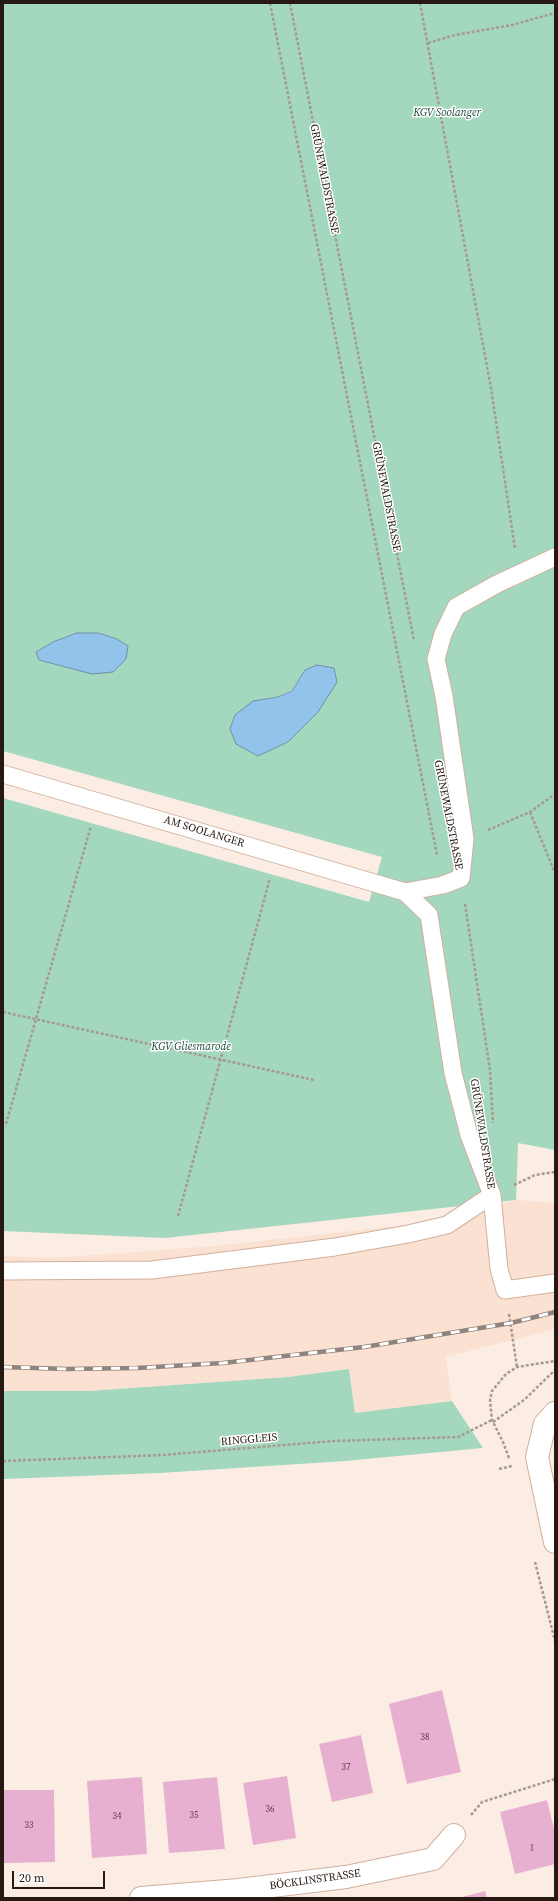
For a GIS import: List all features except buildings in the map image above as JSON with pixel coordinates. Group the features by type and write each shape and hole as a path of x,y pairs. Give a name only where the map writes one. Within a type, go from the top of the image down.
{"street":[{"path":"555,1413 545,1424 537,1458 555,1542"},
{"name":"BÖCKLINSTRASSE","path":"141,1898 239,1890 346,1876 419,1862 433,1859 454,1835"}],"lane":[{"path":"405,892 443,885 461,878 465,839 444,696 436,659 442,634 456,608 497,584 555,556"},
{"name":"AM SOOLANGER","path":"3,774 405,892"},
{"path":"405,892 430,915 453,1073 469,1135 492,1195 499,1269 505,1290 555,1283"},
{"path":"3,1271 152,1270 335,1247 408,1234 447,1225 492,1195"}],"path":[{"name":"GRÜNEWALDSTRASSE","path":"270,3 443,885"},
{"name":"GRÜNEWALDSTRASSE","path":"290,3 415,644"},
{"path":"420,3 492,388 516,557 497,584"},
{"path":"428,43 455,35 512,25 555,13"},
{"path":"465,839 530,812 555,794"},
{"path":"6,1124 98,801"},
{"path":"530,812 555,873"},
{"path":"178,1216 277,854"},
{"name":"GRÜNEWALDSTRASSE","path":"461,878 490,1070 494,1125"},
{"path":"3,1012 314,1080"},
{"path":"492,1195 535,1175 555,1172"},
{"path":"505,1290 517,1367"},
{"path":"495,1425 492,1421 490,1400 492,1390 506,1374 517,1367 555,1360"},
{"name":"RINGGLEIS","path":"3,1461 163,1455 333,1441 458,1437 492,1421 524,1400 555,1370"},
{"path":"454,1835 482,1802 555,1779"}],"shaded area":[{"path":"516,1200 555,1203 555,1329 446,1357 452,1401 355,1413 349,1369 288,1377 89,1391 3,1391 3,1256 51,1258 215,1246 434,1222"}],"green space":[{"path":"3,3 555,3 555,1150 518,1143 516,1200 165,1238 3,1231 3,798 369,902 382,857 3,751","holes":["305,670 288,742 258,756 236,743 253,701 278,697 292,690"]},
{"path":"349,1369 355,1413 452,1401 483,1448 345,1461 160,1473 3,1479 3,1391 89,1391 288,1377"}],"water":[{"path":"77,633 98,633 117,639 128,646 126,659 113,672 92,674 39,660 36,652 53,642"},
{"path":"317,665 334,668 337,682 318,712 288,742 258,756 236,744 230,729 235,715 253,701 278,697 292,691 305,670"}],"railway":[{"path":"3,1367 67,1369 137,1368 223,1363 364,1347 511,1323 555,1312"}],"park label":[{"name":"KGV Soolanger","path":"447,113"},
{"name":"KGV Gliesmarode","path":"191,1047"}]}
